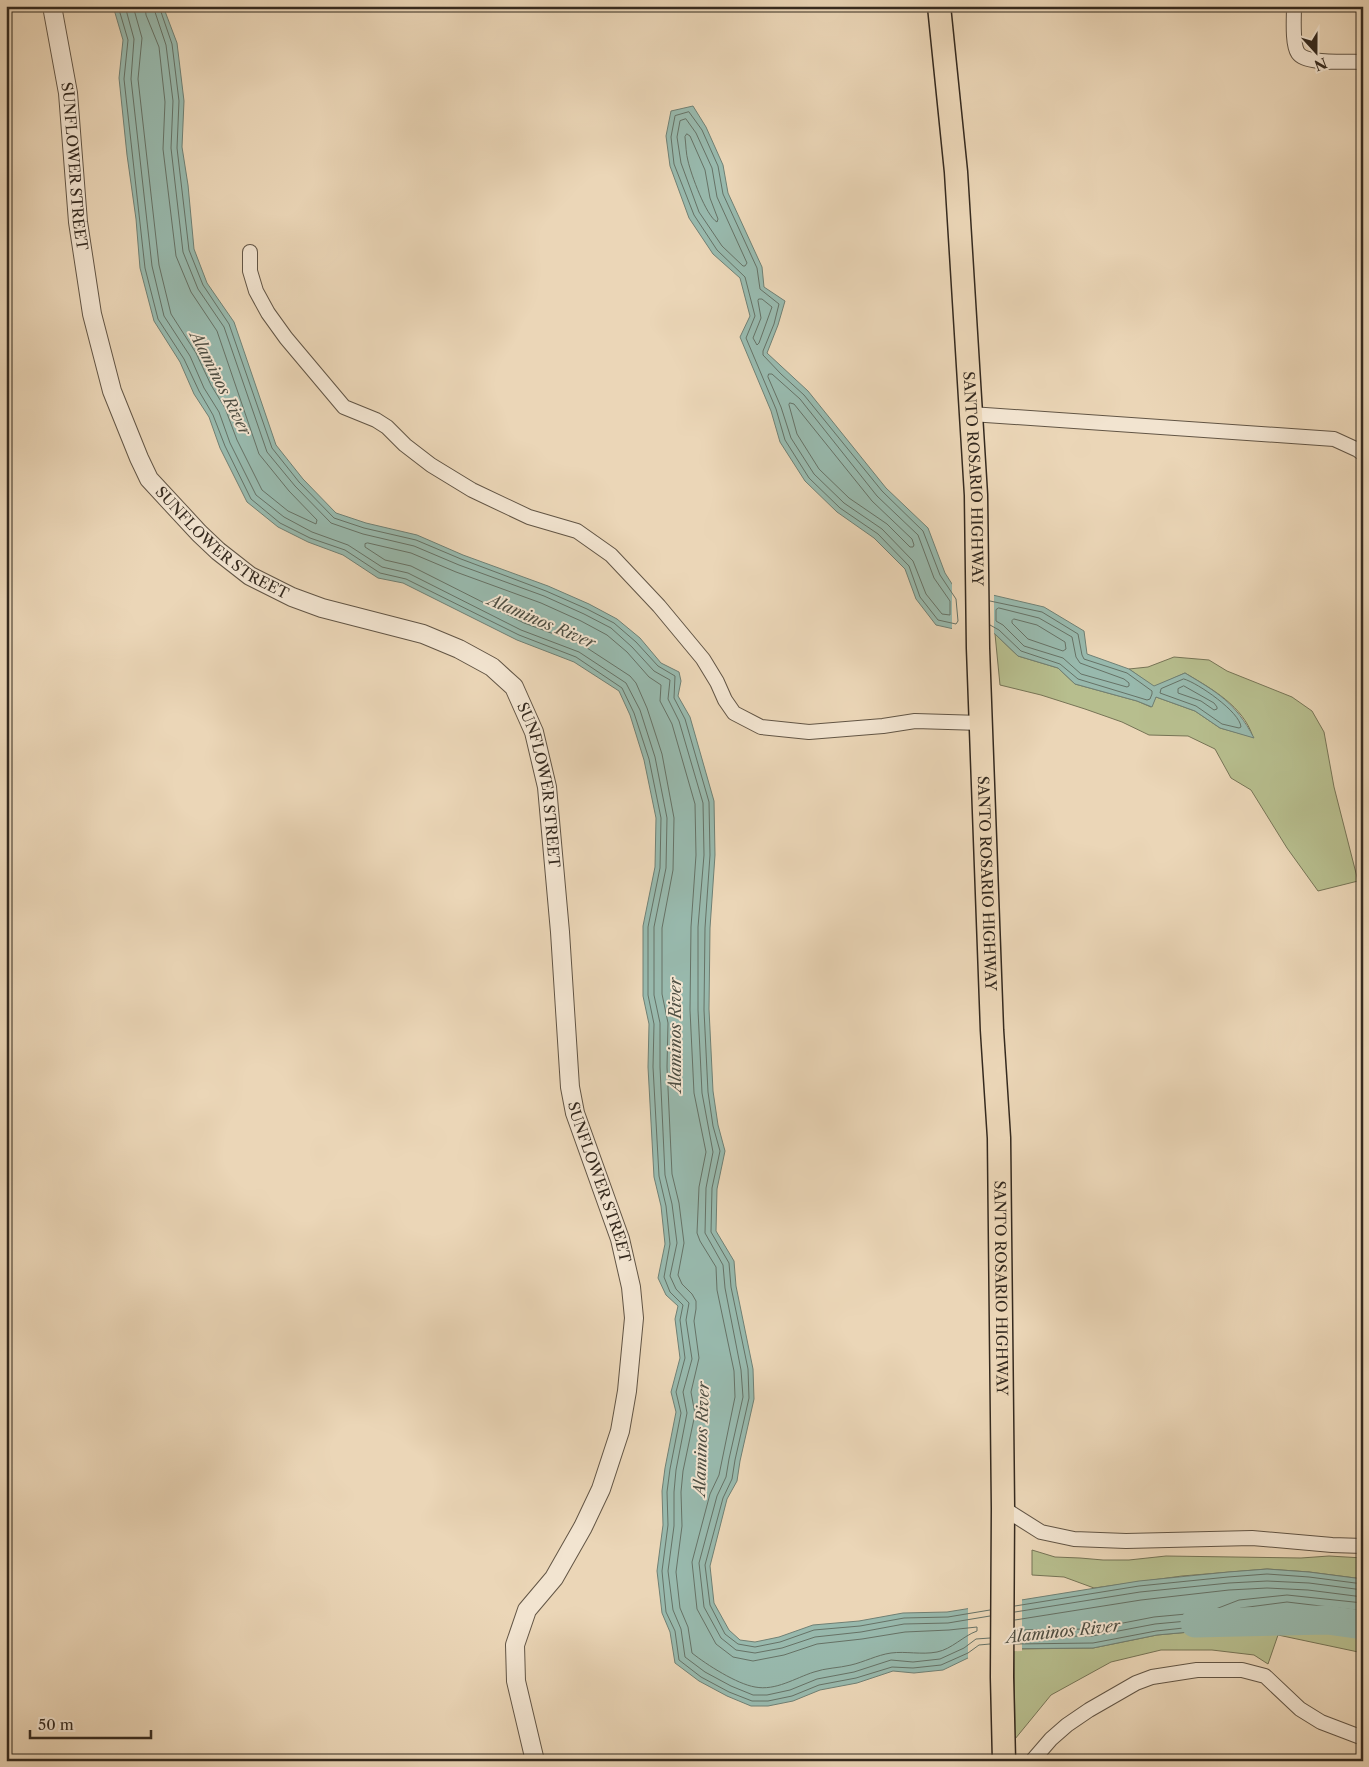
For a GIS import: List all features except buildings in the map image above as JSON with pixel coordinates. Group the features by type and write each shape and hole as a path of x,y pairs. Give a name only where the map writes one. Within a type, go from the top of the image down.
{"main road":[{"name":"SANTO ROSARIO HIGHWAY","path":"938,6 956,172 976,495 978,648 992,1030 999,1138 1004,1761"}],"street":[{"name":"SUNFLOWER STREET","path":"52,6 68,93 78,222 92,314 112,390 139,458 150,479 199,533 218,551 250,576 292,597 322,608 423,634 459,649 492,667 514,687 534,732 547,787 560,932 570,1087 575,1113 620,1239 631,1287 634,1318 627,1391 620,1431 601,1489 583,1527 554,1578 527,1610 515,1645 516,1681 535,1761"},
{"path":"1294,6 1295,44 1298,53 1302,57 1326,61 1363,62"},
{"path":"250,252 250,271 256,291 268,313 286,338 344,407 376,420 387,427 418,455 472,490 529,517 577,531 611,555 659,606 703,659 734,713 761,727 809,732 883,726 915,721 981,723"},
{"path":"971,414 1334,439 1363,454"},
{"path":"1003,1508 1041,1532 1074,1539 1126,1541 1252,1538 1363,1546"},
{"path":"1032,1761 1067,1725 1112,1696 1152,1677 1196,1670 1242,1670 1265,1676 1300,1709 1314,1718 1363,1738"}],"green space":[{"path":"995,634 1018,656 1058,668 1075,684 1137,701 1151,707 1156,697 1195,711 1220,728 1253,737 1242,716 1234,707 1216,692 1185,673 1154,687 1129,669 1148,667 1174,657 1209,660 1227,671 1292,697 1312,711 1324,732 1334,787 1358,881 1318,891 1287,848 1251,790 1231,778 1215,749 1188,736 1149,735 1122,722 1085,709 1041,695 1000,685"},
{"path":"1032,1550 1055,1557 1103,1560 1129,1560 1166,1556 1301,1558 1329,1556 1363,1558 1363,1579 1267,1569 1182,1576 1094,1588 1064,1577 1032,1575"},
{"path":"1288,1613 1363,1622 1363,1653 1278,1635 1268,1664 1254,1655 1212,1650 1161,1650 1111,1662 1051,1695 1015,1739 1014,1649 1093,1648 1157,1635 1212,1630 1243,1619"}],"water":[{"path":"113,6 163,6 177,43 184,101 182,147 188,185 194,249 207,283 234,322 276,445 303,479 336,513 366,523 417,535 589,604 617,619 640,638 661,663 679,672 681,681 678,696 690,717 714,801 715,855 710,928 709,1009 713,1091 718,1125 725,1151 717,1189 716,1231 734,1261 736,1286 753,1369 754,1399 737,1481 727,1499 710,1566 714,1603 729,1630 740,1640 755,1642 779,1637 813,1625 859,1621 903,1613 947,1612 1139,1581 1267,1569 1363,1579 1363,1622 1288,1613 1243,1619 1212,1630 1157,1635 1093,1648 981,1649 970,1657 943,1670 914,1673 893,1671 857,1683 820,1690 793,1701 768,1706 751,1706 727,1696 699,1681 675,1663 670,1632 662,1613 657,1571 663,1525 662,1491 676,1412 671,1392 680,1358 675,1319 678,1306 666,1295 658,1278 665,1244 661,1206 654,1177 648,1067 649,1024 643,996 643,926 655,867 656,818 644,760 630,715 619,691 574,662 517,640 403,583 378,578 343,555 308,542 278,527 247,502 220,448 209,417 194,394 180,362 154,321 140,268 119,78 123,40"},
{"path":"693,106 706,127 723,165 728,193 762,267 764,287 785,301 767,353 808,391 886,488 928,528 945,573 961,598 963,631 936,625 916,599 905,569 874,538 837,512 805,481 780,442 771,411 740,337 750,316 740,278 713,254 689,218 670,166 666,136 671,111"},
{"path":"984,593 1044,607 1084,631 1087,654 1129,669 1154,686 1185,673 1216,693 1233,707 1254,738 1220,728 1195,711 1156,697 1152,707 1075,684 1058,668 1018,656 995,634 985,628"}],"pier":[{"path":"952,580 964,597 966,631 964,633 952,631"},
{"path":"983,591 994,593 994,636 984,630"},
{"path":"1022,1597 1022,1651 982,1652 968,1661 968,1606"}],"waterway":[{"name":"Alaminos River","path":"1195,1623 1327,1620 1363,1625"}]}
